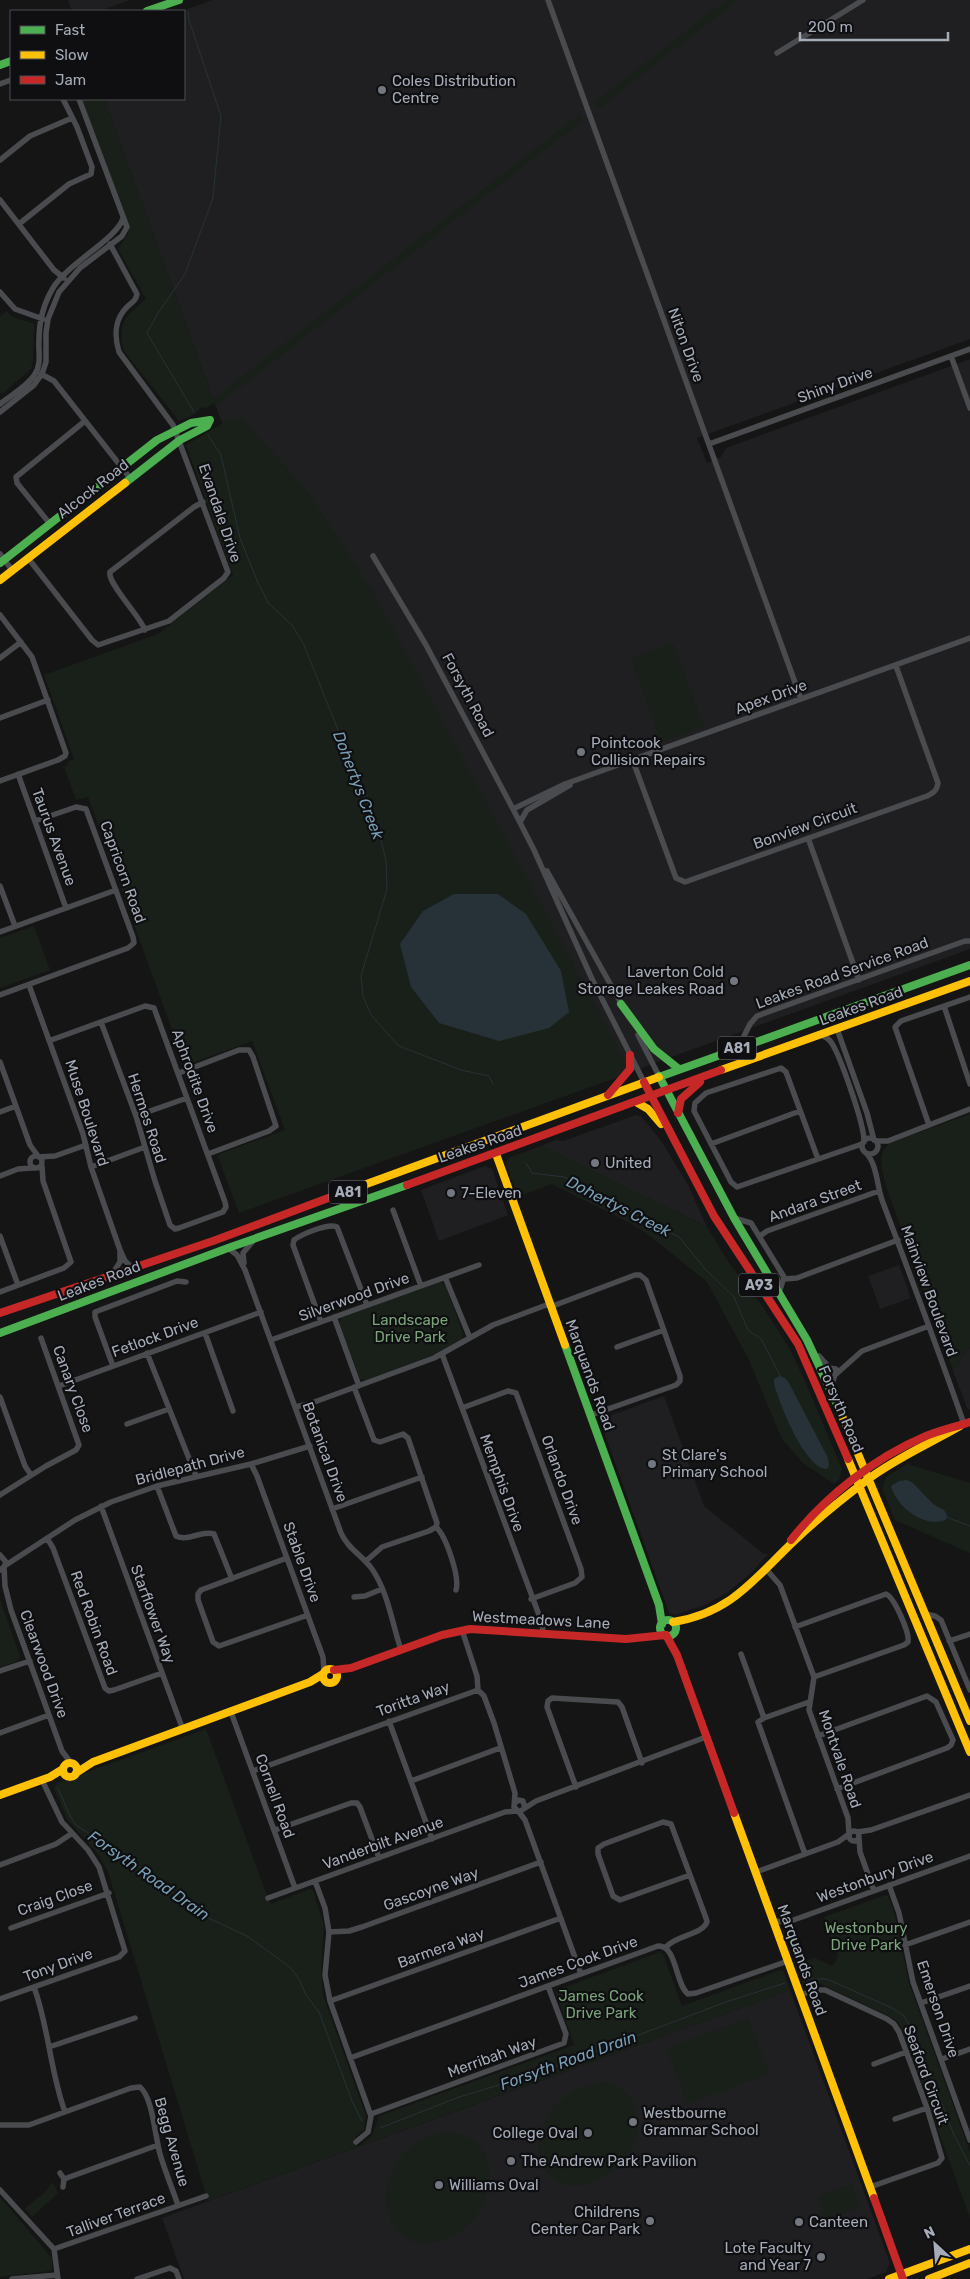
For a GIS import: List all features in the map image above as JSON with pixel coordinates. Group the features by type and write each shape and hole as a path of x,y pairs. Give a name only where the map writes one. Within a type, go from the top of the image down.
{"main road":[{"path":"150,10 178,0"},
{"name":"Alcock Road","path":"0,580 130,478 204,423 176,430 157,440 50,524 1,559"},
{"name":"Leakes Road","path":"0,1313 213,1241 738,1047 970,965"},
{"name":"Leakes Road","path":"0,1333 228,1248 496,1154 666,1090 970,981"},
{"path":"622,1004 638,1029 666,1062 679,1069"},
{"path":"815,1019 829,1022 836,1029"},
{"path":"607,1096 630,1069 630,1055"},
{"path":"679,1115 678,1107 682,1097 711,1074"},
{"name":"A93","path":"659,1076 666,1090"},
{"name":"A93","path":"644,1082 651,1096"},
{"name":"Forsyth Road","path":"666,1090 734,1218 807,1340 824,1374 970,1721"},
{"name":"Forsyth Road","path":"651,1096 714,1216 798,1344 858,1482 970,1752"},
{"path":"636,1102 648,1109 672,1136"},
{"name":"Marquands Road","path":"496,1154 659,1605 673,1626 677,1655"},
{"path":"673,1626 717,1609 736,1599 784,1552 804,1523 898,1450 944,1429 964,1424"},
{"name":"Marquands Road","path":"659,1605 661,1625"},
{"path":"665,1621 673,1626 670,1635 666,1635 661,1631 661,1625 665,1621"},
{"name":"Westmeadows Lane","path":"646,1636 661,1625"},
{"name":"Westmeadows Lane","path":"0,1795 45,1779 68,1766 93,1762 329,1674 462,1630 486,1629 626,1639 666,1635"},
{"name":"Marquands Road","path":"666,1635 677,1655 903,2277"},
{"name":"Westmeadows Lane","path":"45,1779 73,1775 93,1762"},
{"path":"68,1766 76,1767 73,1775 66,1775 68,1766"},
{"path":"889,2279 903,2277 970,2249"},
{"path":"928,2279 970,2263"}],"street":[{"name":"Niton Drive","path":"548,0 802,699"},
{"path":"778,53 863,0"},
{"path":"19,224 69,184 91,174 92,167 77,127 63,100"},
{"path":"45,319 68,281 80,268 122,236 126,230 79,100"},
{"path":"0,160 30,136 72,118"},
{"path":"0,200 62,277 68,281"},
{"path":"0,412 34,385 39,373 39,338 53,288 72,265 119,228 123,218"},
{"name":"Evandale Drive","path":"28,558 95,644 102,645 169,621 227,575 227,568 176,430 170,419 119,352 115,338 116,323 125,309 137,298 137,294 110,244"},
{"path":"0,292 15,309 45,319"},
{"name":"Shiny Drive","path":"708,444 970,349"},
{"path":"951,356 970,408"},
{"path":"0,404 39,373"},
{"path":"39,373 54,382 130,478"},
{"path":"50,524 17,483 16,477 85,421"},
{"path":"145,630 141,620 111,581 110,572 203,502"},
{"name":"Forsyth Road","path":"373,556 421,637 520,822 592,979 644,1082"},
{"path":"1,559 12,570"},
{"path":"0,615 32,657 66,755 58,760 0,781"},
{"name":"Apex Drive","path":"513,809 564,784 581,780 970,638"},
{"path":"0,658 22,642"},
{"name":"Bonview Circuit","path":"633,761 676,878 680,881 692,880 927,796 937,788 936,776 896,666"},
{"path":"0,718 48,700"},
{"name":"Taurus Avenue","path":"18,774 66,908"},
{"name":"Apex Drive","path":"520,822 527,810 581,780"},
{"name":"Capricorn Road","path":"0,995 132,946 133,938 86,809 76,807 35,821"},
{"path":"808,838 859,980"},
{"name":"Forsyth Road","path":"534,850 622,1004 659,1076"},
{"path":"0,886 15,926"},
{"path":"0,932 116,890"},
{"name":"Leakes Road Service Road","path":"738,1047 750,1024 757,1016 965,941 970,941"},
{"name":"Muse Boulevard","path":"29,985 86,1145 91,1167 120,1250 126,1261 133,1268"},
{"path":"928,1125 895,1027 902,1022 970,997"},
{"name":"Aphrodite Drive","path":"49,1041 145,1006 152,1007 179,1073 208,1154 225,1209 219,1214 179,1228 174,1228 169,1222"},
{"path":"944,1006 970,1084"},
{"name":"Hermes Road","path":"101,1022 136,1116 169,1222"},
{"path":"836,1029 867,1113 877,1150"},
{"path":"821,1035 828,1038 834,1049 859,1116 863,1143"},
{"path":"179,1073 245,1049 249,1050 253,1057 276,1126 269,1131 208,1154"},
{"path":"0,1062 30,1145 42,1165 43,1181 71,1262 64,1268 0,1292"},
{"path":"818,1159 786,1072 781,1068 706,1093 695,1103 694,1108 711,1144 731,1182 737,1187 842,1152 868,1139 888,1141"},
{"path":"136,1116 187,1098"},
{"path":"0,1112 16,1106"},
{"path":"842,1152 866,1153 877,1150 888,1141 970,1109"},
{"path":"711,1144 800,1111"},
{"name":"Mainview Boulevard","path":"863,1143 866,1153 874,1166 879,1191 964,1424"},
{"path":"30,1145 30,1159 33,1168 43,1181"},
{"path":"0,1176 18,1169 42,1165 55,1156 86,1145"},
{"path":"91,1167 145,1147"},
{"name":"Mainview Boulevard","path":"874,1166 877,1150"},
{"path":"18,1169 30,1159 38,1156 55,1156"},
{"name":"Andara Street","path":"760,1236 767,1231 879,1191"},
{"path":"393,1210 421,1286"},
{"path":"734,1218 751,1223 760,1236 784,1279 779,1293"},
{"path":"321,1322 293,1243 297,1238 329,1226 336,1226 339,1230 367,1305"},
{"path":"0,1236 18,1285"},
{"path":"245,1270 243,1255 256,1238"},
{"path":"784,1279 797,1278 898,1240"},
{"name":"Botanical Drive","path":"228,1248 237,1255 245,1270 344,1540 366,1561 382,1589 403,1649"},
{"path":"111,1276 120,1262 120,1250"},
{"name":"Silverwood Drive","path":"271,1340 479,1265"},
{"path":"296,1409 442,1354 502,1321 629,1277 640,1275 646,1280 664,1330 680,1376 678,1383 590,1415"},
{"path":"446,1277 470,1338"},
{"path":"113,1366 95,1317 95,1312 177,1281 186,1282"},
{"name":"Fetlock Drive","path":"58,1386 261,1312"},
{"path":"334,1317 374,1440 380,1442 403,1434 407,1436 437,1520 436,1527 442,1535 455,1572 456,1590"},
{"path":"831,1389 832,1379 862,1351 929,1326"},
{"path":"617,1347 664,1330"},
{"path":"205,1333 233,1411"},
{"name":"Canary Close","path":"31,1475 78,1448 78,1440 41,1338"},
{"path":"807,1340 830,1368 836,1369"},
{"path":"149,1353 194,1477"},
{"name":"Memphis Drive","path":"442,1354 539,1620 540,1632"},
{"path":"835,1429 820,1382 820,1376 846,1365"},
{"name":"Orlando Drive","path":"462,1408 508,1391 516,1393 581,1569 582,1577 575,1583 531,1599"},
{"path":"0,1397 31,1475 0,1496"},
{"path":"127,1424 170,1409"},
{"name":"Bridlepath Drive","path":"3,1567 22,1553 101,1506 156,1486 253,1463 309,1443"},
{"name":"Stable Drive","path":"253,1463 329,1674"},
{"path":"332,1509 422,1477"},
{"path":"156,1486 176,1536 182,1538 208,1533 214,1534 232,1578"},
{"name":"Starflower Way","path":"101,1506 183,1730"},
{"path":"366,1561 382,1547 436,1527"},
{"name":"Red Robin Road","path":"47,1538 53,1548 105,1688 109,1691 114,1690 162,1673"},
{"name":"Bridlepath Drive","path":"1,1555 22,1553"},
{"name":"Clearwood Drive","path":"1,1555 6,1560 3,1567 5,1586"},
{"path":"287,1558 201,1590 198,1594 213,1642 217,1646 223,1646 308,1615"},
{"path":"766,1569 780,1585 795,1627 814,1677 908,1642 908,1635 893,1599 886,1594 795,1627"},
{"name":"Clearwood Drive","path":"0,1576 68,1766"},
{"path":"354,1597 365,1596 382,1589"},
{"path":"925,1614 939,1618 970,1690"},
{"path":"462,1630 478,1681 478,1690 484,1696 519,1808 541,1862 581,1974"},
{"path":"949,1641 970,1634"},
{"path":"741,1654 764,1718"},
{"path":"0,1671 30,1661"},
{"name":"Montvale Road","path":"814,1677 815,1681 809,1702 809,1710 837,1790 848,1818 858,1835"},
{"name":"Toritta Way","path":"253,1771 478,1690"},
{"path":"818,1736 927,1696 936,1702 953,1740 951,1746 947,1748 837,1790"},
{"path":"576,1787 547,1709 548,1701 557,1697 618,1702 622,1707 642,1763"},
{"path":"805,1854 758,1722 764,1718 809,1702"},
{"name":"Cornell Road","path":"231,1712 295,1888"},
{"path":"0,1733 49,1715"},
{"path":"389,1721 432,1839"},
{"name":"Vanderbilt Avenue","path":"268,1898 707,1739"},
{"path":"410,1781 500,1748"},
{"path":"45,1779 59,1818 71,1834 95,1859 108,1892"},
{"path":"515,1793 522,1800 519,1808"},
{"path":"756,1872 838,1842 852,1841 858,1835 970,1795"},
{"name":"Vanderbilt Avenue","path":"522,1800 536,1801"},
{"path":"275,1830 357,1802 379,1858"},
{"name":"Montvale Road","path":"848,1818 849,1834 852,1841"},
{"path":"663,1822 668,1823 673,1827 690,1875 620,1900 613,1896 598,1854 598,1848 629,1834 663,1822"},
{"path":"838,1842 852,1831 858,1835 860,1852 874,1890"},
{"path":"0,1865 56,1844 71,1834"},
{"path":"852,1841 860,1852"},
{"name":"Westonbury Drive","path":"773,1921 788,1922 970,1856"},
{"name":"Gascoyne Way","path":"329,1932 350,1931 541,1862"},
{"name":"James Cook Drive","path":"350,2058 658,1946 666,1947 672,1940 702,1930 706,1925 706,1918 690,1875"},
{"path":"315,1881 327,1918 329,1932 325,1976 330,2001 371,2114 368,2132 356,2142"},
{"name":"Emerson Drive","path":"889,1885 899,1913 910,1973 970,2140"},
{"name":"Craig Close","path":"11,1928 108,1892"},
{"name":"Tony Drive","path":"0,2000 124,1953 124,1946 108,1892"},
{"name":"Barmera Way","path":"330,2001 561,1918"},
{"path":"778,1935 788,1922"},
{"path":"905,1945 970,1922"},
{"path":"666,1947 683,1989 688,1994 696,1994 788,1961"},
{"name":"Merribah Way","path":"371,2114 564,2043 566,2034 548,1986"},
{"path":"921,2003 970,1986"},
{"path":"0,2125 29,2124 65,2112 53,2075 46,2027 34,1988"},
{"name":"Seaford Circuit","path":"800,1995 822,1990 887,2019 897,2028 906,2052 942,2155 940,2161 870,2187"},
{"path":"49,2047 135,2018"},
{"path":"942,2059 970,2049"},
{"path":"874,2064 906,2052"},
{"name":"Begg Avenue","path":"65,2112 131,2088 140,2087 144,2092 151,2113 158,2145 178,2206"},
{"path":"895,2119 926,2108"},
{"path":"962,2117 970,2114"},
{"path":"64,2179 158,2145"},
{"path":"60,2173 64,2179 63,2186"},
{"name":"Talliver Terrace","path":"0,2190 54,2249 206,2196"},
{"path":"12,2279 57,2277 54,2249"},
{"path":"137,2279 170,2268 176,2271 179,2279"}],"shaded area":[{"path":"68,0 130,0 102,10 72,10"},
{"path":"213,0 970,0 970,339 697,438 707,463 721,457 726,448 970,359 970,949 478,1127 104,100 185,100 185,10"},
{"path":"454,894 498,894 526,914 561,971 569,1012 549,1028 499,1041 439,1023 411,987 400,944 423,911"},
{"path":"636,1115 641,1116 662,1142 688,1185 707,1227 541,1146 556,1140 563,1141"},
{"path":"485,1166 492,1169 508,1215 439,1241 421,1190"},
{"path":"899,1265 911,1298 880,1309 868,1276"},
{"path":"970,1347 970,1410 967,1408 953,1371"},
{"path":"780,1376 789,1383 828,1458 829,1466 827,1469 818,1466 810,1458 794,1434 774,1384 774,1379"},
{"name":"St Clare's Primary School","path":"664,1396 704,1506 764,1554 768,1554 752,1572 728,1592 705,1605 675,1615 669,1613 600,1421"},
{"path":"907,1480 913,1483 933,1504 944,1510 947,1515 946,1520 929,1521 912,1514 905,1508 894,1494 891,1486 899,1481"},
{"name":"Westbourne Grammar School","path":"790,1990 890,2263 886,2272 867,2279 184,2279 162,2218"}],"green space":[{"path":"726,0 738,0 598,109 595,102"},
{"path":"82,100 104,100 213,399 580,114 582,121 216,406 214,403 205,409 203,407 191,416 179,421 124,351 122,327 124,321 146,299 118,249 128,234 128,229"},
{"path":"7,311 11,316 34,324 33,360 31,369 2,394 0,392 0,316"},
{"path":"230,419 243,420 306,489 376,597 626,1062 621,1076 239,1213 218,1157 219,1154 285,1130 252,1041 187,1065 184,1063 88,797 76,800 64,767 68,765 67,762 74,759 44,675 158,634 233,575 186,445"},
{"path":"673,643 704,726 661,742 631,658"},
{"path":"34,926 50,970 0,988 0,938"},
{"path":"970,1114 970,1347 953,1371 886,1186 881,1163 883,1152 890,1143"},
{"path":"541,1146 707,1227 729,1263 763,1307 788,1346 842,1469 839,1480 834,1484 803,1463 782,1439 748,1358 707,1282 650,1236 632,1224 552,1184 518,1197 506,1163 508,1158"},
{"name":"Landscape Drive Park","path":"442,1282 446,1287 463,1333 462,1339 436,1354 366,1380 360,1379 339,1325 341,1318"},
{"path":"909,1463 910,1465 970,1483 970,1553 895,1520 882,1489 886,1477"},
{"path":"0,1600 20,1656 18,1661 0,1667"},
{"path":"206,1729 270,1904 310,1889 313,1891 324,1925 321,1970 323,1995 366,2116 364,2130 355,2137 358,2147 208,2201 108,1872 98,1854 67,1819 54,1788 57,1783"},
{"name":"Westonbury Drive Park","path":"886,1895 895,1915 909,1983 970,2152 970,2218 899,2023 893,2018 819,1983 804,1985 797,1964 815,1958 833,1966 838,1956 824,1917"},
{"name":"James Cook Drive Park","path":"660,1952 663,1954 682,2006 780,1970 784,1972 790,1990 359,2146 372,2136 379,2116 574,2045 556,1993 557,1990"},
{"path":"748,2018 769,2074 687,2104 667,2048"},
{"name":"College Oval","path":"605,2082 618,2087 628,2094 634,2104 638,2127 635,2139 623,2161 605,2175 584,2184 567,2186 552,2178 544,2169 539,2147 544,2123 557,2103 575,2090"},
{"name":"Williams Oval","path":"445,2133 469,2138 484,2152 489,2171 487,2193 477,2214 462,2231 440,2241 415,2242 398,2232 389,2216 386,2195 388,2184 396,2164 410,2147 422,2139"},
{"path":"53,2182 58,2193 32,2217 25,2208 44,2193"},
{"path":"852,2184 860,2207 826,2220 818,2196"},
{"path":"0,2197 52,2258 52,2269 50,2271 0,2277"}],"waterway":[{"name":"Dohertys Creek","path":"188,12 221,116 213,198 185,274 158,313 147,333 194,412"},
{"name":"Dohertys Creek","path":"208,435 221,455 240,538 258,583 269,604 292,625 304,645 379,832 386,861 387,889 361,976 363,996 371,1015 399,1046 461,1070 489,1076 493,1084"},
{"name":"Dohertys Creek","path":"526,1163 532,1173 564,1177 679,1237 706,1270 734,1297 748,1330 761,1339 781,1377"},
{"name":"Dohertys Creek","path":"946,1517 970,1526"},
{"name":"Forsyth Road Drain","path":"58,1788 76,1825 136,1864 204,1916 247,1936 290,1967 299,1979 306,1995 319,2012 352,2101 362,2121"},
{"name":"Forsyth Road Drain","path":"804,1979 827,1979 892,2008 904,2016 914,2032 954,2135 970,2166"},
{"name":"Forsyth Road Drain","path":"380,2128 459,2097 535,2074 726,2002 785,1983"}],"traffic: fast":[{"path":"150,10 179,0"},
{"path":"0,65 10,61"},
{"path":"0,563 157,440 191,423 210,420 207,426 180,440 125,483"},
{"path":"659,1077 970,965"},
{"path":"621,1004 654,1049 679,1069"},
{"path":"659,1076 734,1218 807,1340 840,1411"},
{"path":"0,1333 228,1248 407,1185"},
{"path":"565,1345 659,1605 662,1624"},
{"path":"668,1620 676,1628 668,1636 660,1628 668,1620"}],"traffic: slow":[{"path":"0,580 125,483"},
{"path":"721,1070 970,981"},
{"path":"331,1197 659,1077"},
{"path":"636,1102 648,1109 661,1124"},
{"path":"496,1154 565,1345"},
{"path":"840,1411 970,1721"},
{"path":"673,1622 711,1611 726,1602 753,1581 812,1525 867,1480 901,1458 960,1426"},
{"path":"848,1459 970,1752"},
{"path":"330,1669 335,1671 337,1676 335,1681 330,1683 325,1681 323,1676 325,1671 330,1669"},
{"path":"76,1773 93,1762 310,1682 323,1674"},
{"path":"70,1763 75,1765 77,1770 75,1775 70,1777 65,1775 63,1770 65,1765 70,1763"},
{"path":"0,1795 50,1777 63,1769"},
{"path":"734,1813 874,2198"},
{"path":"889,2279 970,2249"},
{"path":"929,2279 970,2263"}],"traffic: jam":[{"path":"608,1095 630,1069 630,1055"},
{"path":"407,1185 721,1070"},
{"path":"644,1082 714,1216 798,1344 848,1459"},
{"path":"678,1113 681,1099 700,1082"},
{"path":"0,1313 213,1241 331,1197"},
{"path":"791,1540 835,1494 888,1455 926,1436 970,1422"},
{"path":"334,1670 351,1668 442,1635 470,1629 626,1639 665,1635"},
{"path":"666,1635 677,1655 734,1813"},
{"path":"874,2198 903,2279"}],"place":[{"name":"Coles Distribution Centre","path":"382,90"},
{"name":"Pointcook Collision Repairs","path":"581,752"},
{"name":"Laverton Cold Storage Leakes Road","path":"734,981"},
{"name":"United","path":"595,1163"},
{"name":"7-Eleven","path":"451,1193"},
{"name":"St Clare's Primary School","path":"652,1464"},
{"name":"Westbourne Grammar School","path":"633,2122"},
{"name":"College Oval","path":"588,2133"},
{"name":"The Andrew Park Pavilion","path":"511,2161"},
{"name":"Williams Oval","path":"439,2185"},
{"name":"Childrens Center Car Park","path":"650,2221"},
{"name":"Canteen","path":"799,2222"},
{"name":"Lote Faculty and Year 7","path":"821,2257"}]}
